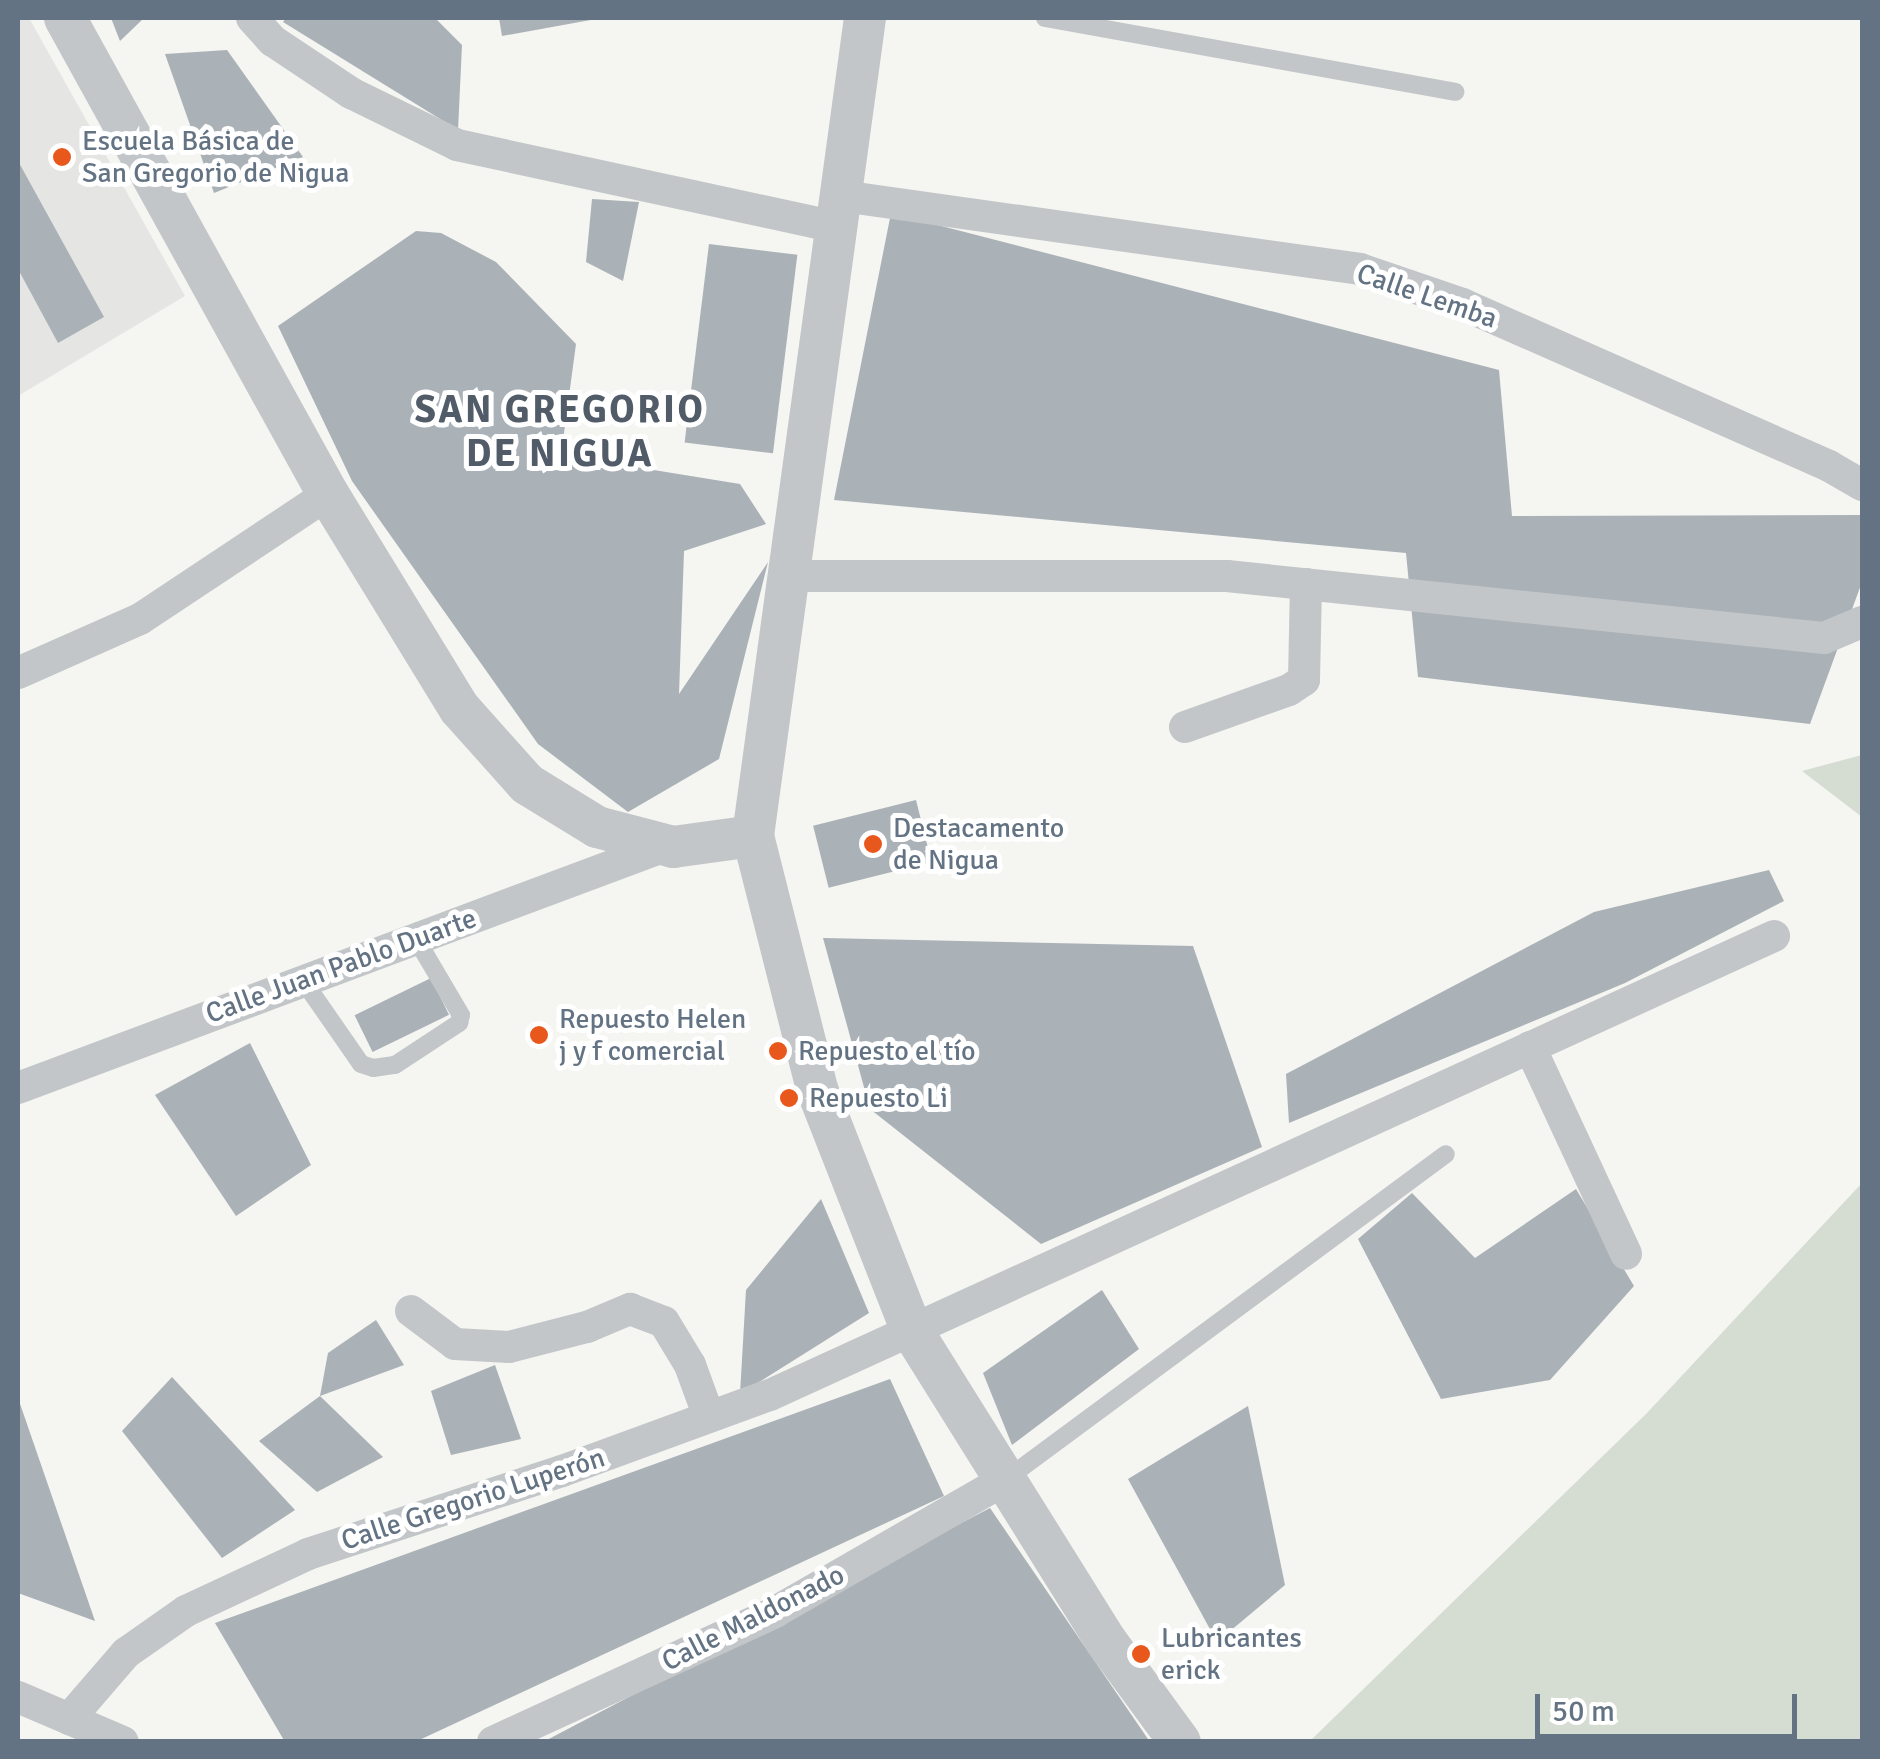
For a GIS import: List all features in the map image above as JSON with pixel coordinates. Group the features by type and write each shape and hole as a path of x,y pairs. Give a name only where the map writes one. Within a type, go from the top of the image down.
{"street":[{"path":"66,18 328,494 460,709 527,784 597,827 665,846 752,836"},
{"name":"Calle Lemba","path":"252,18 273,41 352,94 457,146 839,212 1360,269 1462,304 1828,466 1862,485"},
{"path":"866,18 752,836 817,1089 910,1329 1106,1641 1180,1742"},
{"path":"18,673 140,619 328,494"},
{"path":"788,576 1227,576 1824,638 1862,622"},
{"path":"1185,727 1289,690 1304,680 1306,584"},
{"name":"Calle Juan Pablo Duarte","path":"18,1088 665,846"},
{"name":"Calle Gregorio Luperón","path":"69,1719 126,1653 186,1611 308,1554 562,1471 770,1395 1774,936"},
{"path":"1530,1047 1626,1254"},
{"path":"411,1312 455,1344 510,1347 588,1326 630,1309 664,1322 690,1365 709,1417"},
{"name":"Calle Maldonado","path":"493,1742 775,1612 1005,1480"},
{"path":"18,1697 123,1742"}],"lane":[{"path":"1044,18 1454,92"},
{"path":"302,980 361,1064 374,1068 395,1064 459,1022 461,1016 415,937"},
{"path":"1005,1480 1446,1154"}],"shaded area":[{"name":"Escuela Básica de San Gregorio de Nigua","path":"18,18 29,18 185,296 18,396"},
{"path":"1862,755 1862,817 1802,771"},
{"path":"1862,1183 1862,1741 1310,1741 1647,1413"}],"building":[{"path":"111,18 144,18 120,41"},
{"path":"286,18 435,18 462,45 458,130 283,22"},
{"path":"499,18 596,18 596,19 502,36"},
{"path":"227,50 303,157 214,193 165,54"},
{"path":"18,161 104,317 58,343 18,269"},
{"path":"592,199 639,202 623,281 586,262"},
{"path":"891,213 1499,370 1512,516 1862,515 1862,582 1810,724 1418,677 1406,553 834,500"},
{"path":"416,231 441,233 496,262 576,344 561,455 740,484 766,524 684,551 679,694 768,562 719,759 628,812 538,744 352,481 278,326"},
{"path":"709,244 797,255 773,453 685,443"},
{"name":"Destacamento de Nigua","path":"916,800 931,862 829,888 813,826"},
{"path":"1769,870 1784,901 1625,983 1289,1123 1286,1074 1594,912"},
{"path":"823,938 1193,946 1262,1147 1041,1244 870,1109"},
{"path":"431,978 449,1015 373,1052 355,1015"},
{"path":"250,1043 311,1165 236,1216 155,1095"},
{"path":"1576,1189 1634,1286 1550,1380 1441,1399 1358,1239 1412,1193 1475,1258"},
{"path":"821,1199 869,1313 740,1394 746,1290"},
{"path":"1102,1290 1139,1349 1012,1445 983,1373"},
{"path":"376,1320 404,1365 320,1396 328,1353"},
{"path":"495,1365 521,1439 451,1455 431,1391"},
{"path":"172,1377 295,1510 222,1558 122,1431"},
{"path":"890,1379 944,1496 415,1742 285,1742 215,1623"},
{"path":"320,1396 383,1457 317,1492 259,1441"},
{"path":"18,1398 95,1621 18,1593"},
{"path":"1248,1406 1285,1585 1217,1642 1128,1479"},
{"path":"990,1508 1150,1742 543,1742"}],"place":[{"name":"Escuela Básica de San Gregorio de Nigua","path":"62,157"},
{"name":"Destacamento de Nigua","path":"873,844"},
{"name":"Repuesto Helen j y f comercial","path":"539,1035"},
{"name":"Repuesto el tío","path":"778,1051"},
{"name":"Repuesto Li","path":"789,1098"},
{"name":"Lubricantes erick","path":"1141,1654"}],"district":[{"name":"SAN GREGORIO DE NIGUA","path":"560,432"}]}
